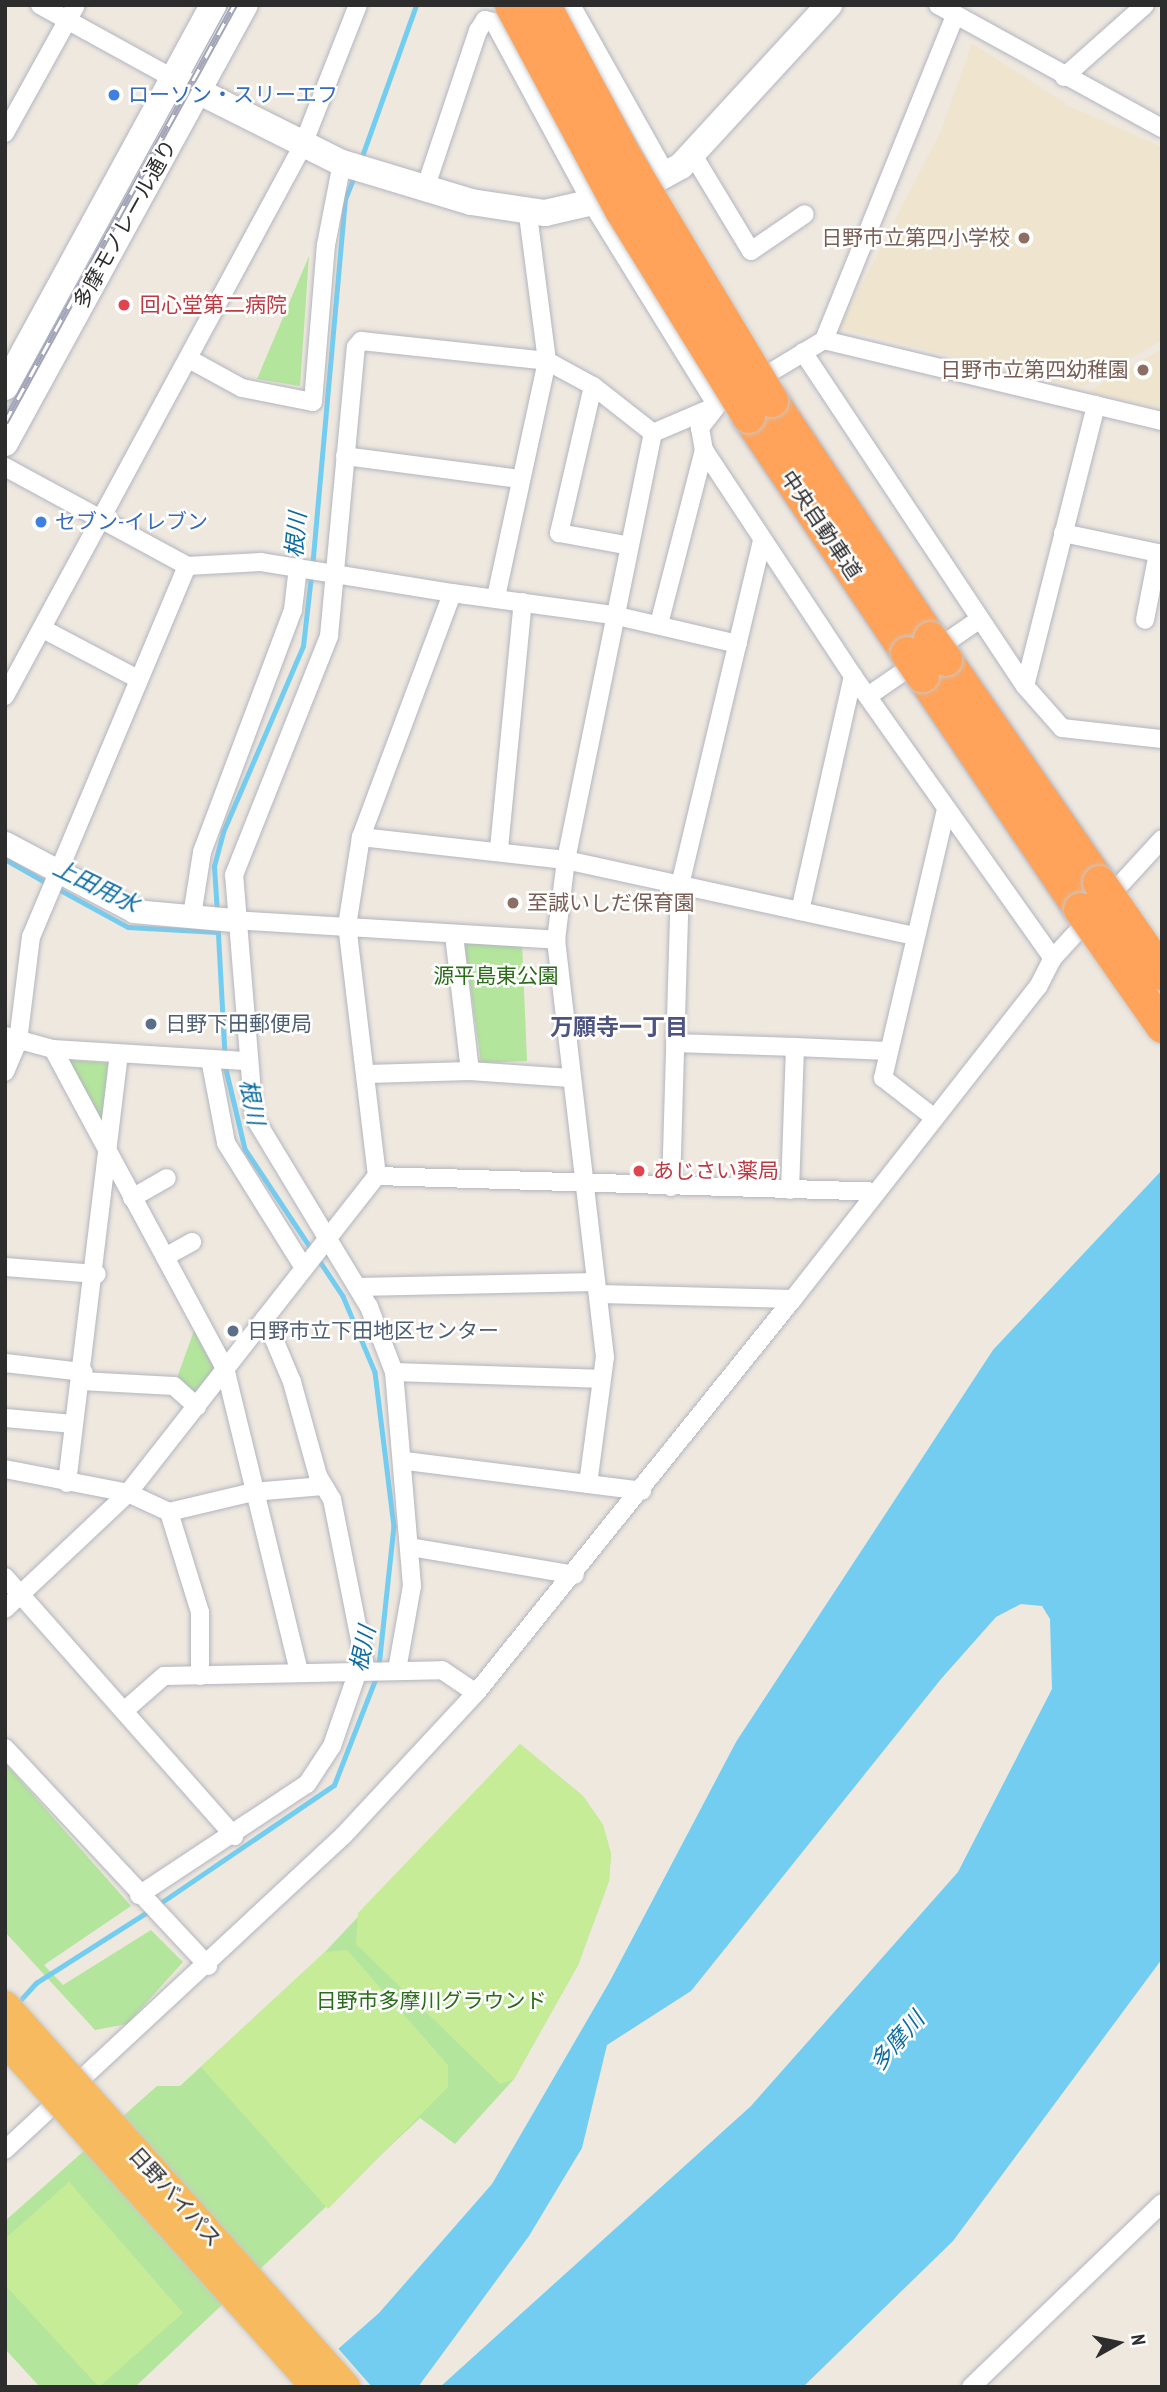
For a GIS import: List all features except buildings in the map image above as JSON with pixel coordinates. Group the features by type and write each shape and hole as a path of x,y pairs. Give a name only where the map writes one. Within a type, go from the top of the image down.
{"highway":[{"name":"中央自動車道","path":"511,5 621,210 745,407 926,657 1099,882 1162,973"},
{"name":"中央自動車道","path":"544,5 624,155 745,407"},
{"name":"中央自動車道","path":"926,657 1080,909 1162,1026"},
{"name":"日野バイパス","path":"5,2006 345,2387"},
{"name":"日野バイパス","path":"5,2040 317,2387"}],"main road":[{"name":"多摩モノレール通り","path":"5,387 213,5"},
{"name":"多摩モノレール通り","path":"5,443 245,5"},
{"path":"172,78 302,147 425,189 528,214 593,205 667,176 693,155 829,5"}],"street":[{"path":"40,5 72,13 172,78"},
{"path":"5,696 302,147 358,5"},
{"path":"570,5 667,176"},
{"path":"938,5 1064,77 1158,120"},
{"path":"1064,77 1145,5"},
{"path":"5,133 72,13"},
{"path":"955,15 824,340 803,352 745,407 700,428 704,450 762,541 853,676 1053,958"},
{"path":"425,189 485,20 494,22 593,205 745,407"},
{"path":"693,155 751,251 784,234 805,214"},
{"path":"189,359 242,388 313,402 326,245 355,167"},
{"path":"496,597 547,361 528,214"},
{"path":"824,340 1162,421"},
{"path":"395,1670 410,1611 410,1547 405,1461 394,1372 357,1287 324,1243 260,1132 245,1061 233,920 234,875 330,636 332,574 361,341 547,361 593,386 653,433"},
{"path":"803,352 1026,686 1062,728 1162,739"},
{"path":"593,386 559,533 626,545"},
{"path":"1026,686 1096,405"},
{"path":"653,433 745,407"},
{"path":"587,1484 600,1379 598,1288 570,1078 556,940 566,860 626,545 653,433"},
{"path":"659,624 704,450"},
{"path":"345,456 520,479"},
{"path":"5,467 187,566 301,568 452,593 613,615 738,644"},
{"path":"1063,533 1158,553 1145,620"},
{"path":"671,1186 680,884 762,541"},
{"path":"5,1072 31,937 187,566"},
{"path":"192,916 202,852 293,610 301,568"},
{"path":"5,1609 128,1493 377,1177 367,1074 347,926 360,837 452,593"},
{"path":"499,849 523,602"},
{"path":"868,696 980,619"},
{"path":"43,629 138,679"},
{"path":"800,911 853,676"},
{"path":"932,1116 883,1078 946,808"},
{"path":"360,837 499,849 566,860 915,936"},
{"path":"5,2150 208,1966 343,1836 476,1693 575,1575 793,1299 932,1116 1038,986 1053,958 1162,839"},
{"path":"5,843 56,880 134,911 233,920 556,940"},
{"path":"454,935 470,1071"},
{"path":"11,1038 53,1049 211,1064 245,1061"},
{"path":"675,1043 888,1051"},
{"path":"790,1189 795,1047"},
{"path":"53,1049 225,1368 253,1492 299,1672"},
{"path":"67,1483 97,1274 119,1055"},
{"path":"211,1064 226,1143 307,1265"},
{"path":"367,1074 470,1071 570,1078"},
{"path":"377,1177 874,1192"},
{"path":"132,1198 167,1178"},
{"path":"165,1257 191,1242"},
{"path":"5,1268 97,1274"},
{"path":"357,1287 598,1288 793,1299"},
{"path":"142,1898 234,1836 316,1774 364,1671 353,1588 332,1499 323,1486 292,1382 265,1318"},
{"path":"5,1363 82,1376 174,1386 197,1407"},
{"path":"394,1372 600,1379"},
{"path":"5,1418 74,1424"},
{"path":"405,1461 642,1491"},
{"path":"5,1469 128,1493 169,1512 253,1492 323,1486"},
{"path":"169,1512 200,1612 200,1676"},
{"path":"410,1547 575,1575"},
{"path":"5,1577 234,1836"},
{"path":"124,1711 164,1676 442,1670 476,1693"},
{"path":"5,1748 161,1919 208,1966"},
{"path":"971,2387 1162,2203"}],"shaded area":[{"name":"日野市立第四小学校","path":"972,43 1071,107 1162,147 1162,340 1081,388 839,328 940,133"},
{"name":"日野市立第四幼稚園","path":"1162,349 1162,408 1087,392"}],"green space":[{"path":"309,256 300,386 257,379"},
{"name":"源平島東公園","path":"464,940 522,942 527,1061 481,1063"},
{"path":"69,1060 108,1063 103,1116 98,1117"},
{"path":"195,1328 225,1368 197,1407 174,1386"},
{"name":"日野市多摩川グラウンド","path":"520,1744 583,1796 603,1825 611,1854 609,1881 578,1965 514,2079 455,2144 420,2118 135,2387 40,2387 5,2349 5,2221 157,2086 180,2086 325,1952"},
{"path":"520,1744 583,1796 603,1825 611,1854 609,1881 578,1965 514,2079 500,2084 356,1944 358,1913"},
{"path":"5,1763 131,1906 44,1965 63,1985 151,1930 183,1962 127,2024 95,2030 5,1932"},
{"path":"347,1950 448,2065 448,2087 328,2209 201,2067 325,1952"},
{"path":"69,2182 183,2313 99,2387 5,2285 5,2239"}],"water":[{"name":"多摩川","path":"1162,1170 1162,1959 953,2241 803,2387 440,2387 751,2106 958,1872 1052,1689 1050,1619 1042,1606 1021,1604 996,1617 941,1679 691,1991 607,2045 582,2148 529,2236 418,2387 295,2387 379,2313 492,2184 610,1981 736,1742 993,1350"}],"pier":[{"path":"336,2346 372,2387 292,2387 292,2384"}],"waterway":[{"name":"根川","path":"361,159 416,5"},
{"name":"根川","path":"312,568 345,199 354,177"},
{"name":"根川","path":"217,913 214,866 223,832 303,646 311,576"},
{"name":"上田用水","path":"5,859 47,883"},
{"name":"上田用水","path":"55,887 128,927 218,932"},
{"name":"根川","path":"218,925 225,1056"},
{"name":"根川","path":"225,1065 245,1149 312,1250"},
{"name":"根川","path":"317,1257 343,1296 375,1372 394,1526 379,1666"},
{"name":"根川","path":"156,1906 334,1785 376,1677"},
{"name":"根川","path":"17,2004 36,1983 149,1911"}],"railway":[{"path":"5,422 234,5"}],"place":[{"name":"ローソン・スリーエフ","path":"114,95"},
{"name":"日野市立第四小学校","path":"1024,238"},
{"name":"回心堂第二病院","path":"124,305"},
{"name":"日野市立第四幼稚園","path":"1143,370"},
{"name":"セブン-イレブン","path":"41,522"},
{"name":"至誠いしだ保育園","path":"513,903"},
{"name":"日野下田郵便局","path":"151,1024"},
{"name":"あじさい薬局","path":"639,1171"},
{"name":"日野市立下田地区センター","path":"233,1331"}],"district":[{"name":"万願寺一丁目","path":"619,1027"}]}
